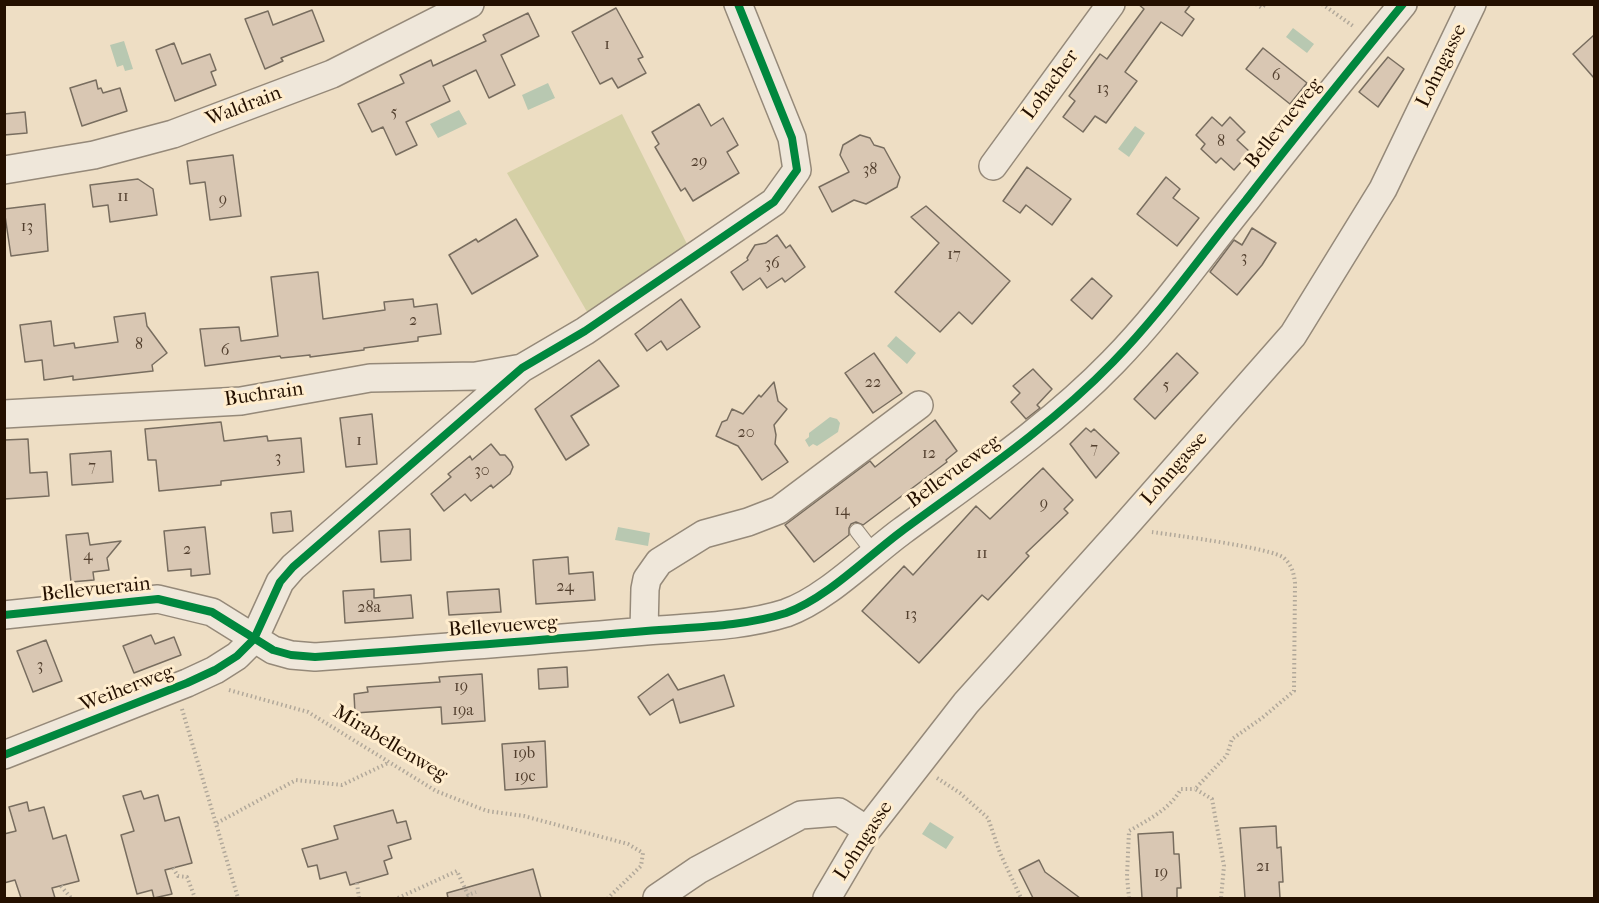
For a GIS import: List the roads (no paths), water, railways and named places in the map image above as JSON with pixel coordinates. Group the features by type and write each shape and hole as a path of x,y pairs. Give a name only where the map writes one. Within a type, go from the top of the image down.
{"street":[{"name":"Waldrain","path":"4,170 94,155 173,134 332,74 470,4"},
{"path":"254,639 280,582 294,567 522,368 585,331 774,202 796,170 792,138 738,4"},
{"name":"Lohacher","path":"993,166 1111,4"},
{"name":"Bellevueweg","path":"254,639 273,650 291,655 315,657 573,638 729,623 787,612 816,598 1026,440 1113,363 1167,301 1403,4"},
{"name":"Lohngasse","path":"827,898 867,830 966,704 1293,335 1383,189 1472,4"},
{"name":"Buchrain","path":"4,414 241,401 370,378 476,376 522,368"},
{"path":"644,631 647,579 659,562 704,534 748,522 779,510 919,405"},
{"name":"Bellevuerain","path":"4,615 158,599 212,612 254,639"},
{"name":"Weiherweg","path":"4,754 187,683 215,670 237,656 254,639"},
{"path":"657,898 698,870 801,815 839,812 867,830"}],"lane":[{"path":"857,531 874,553"}]}
